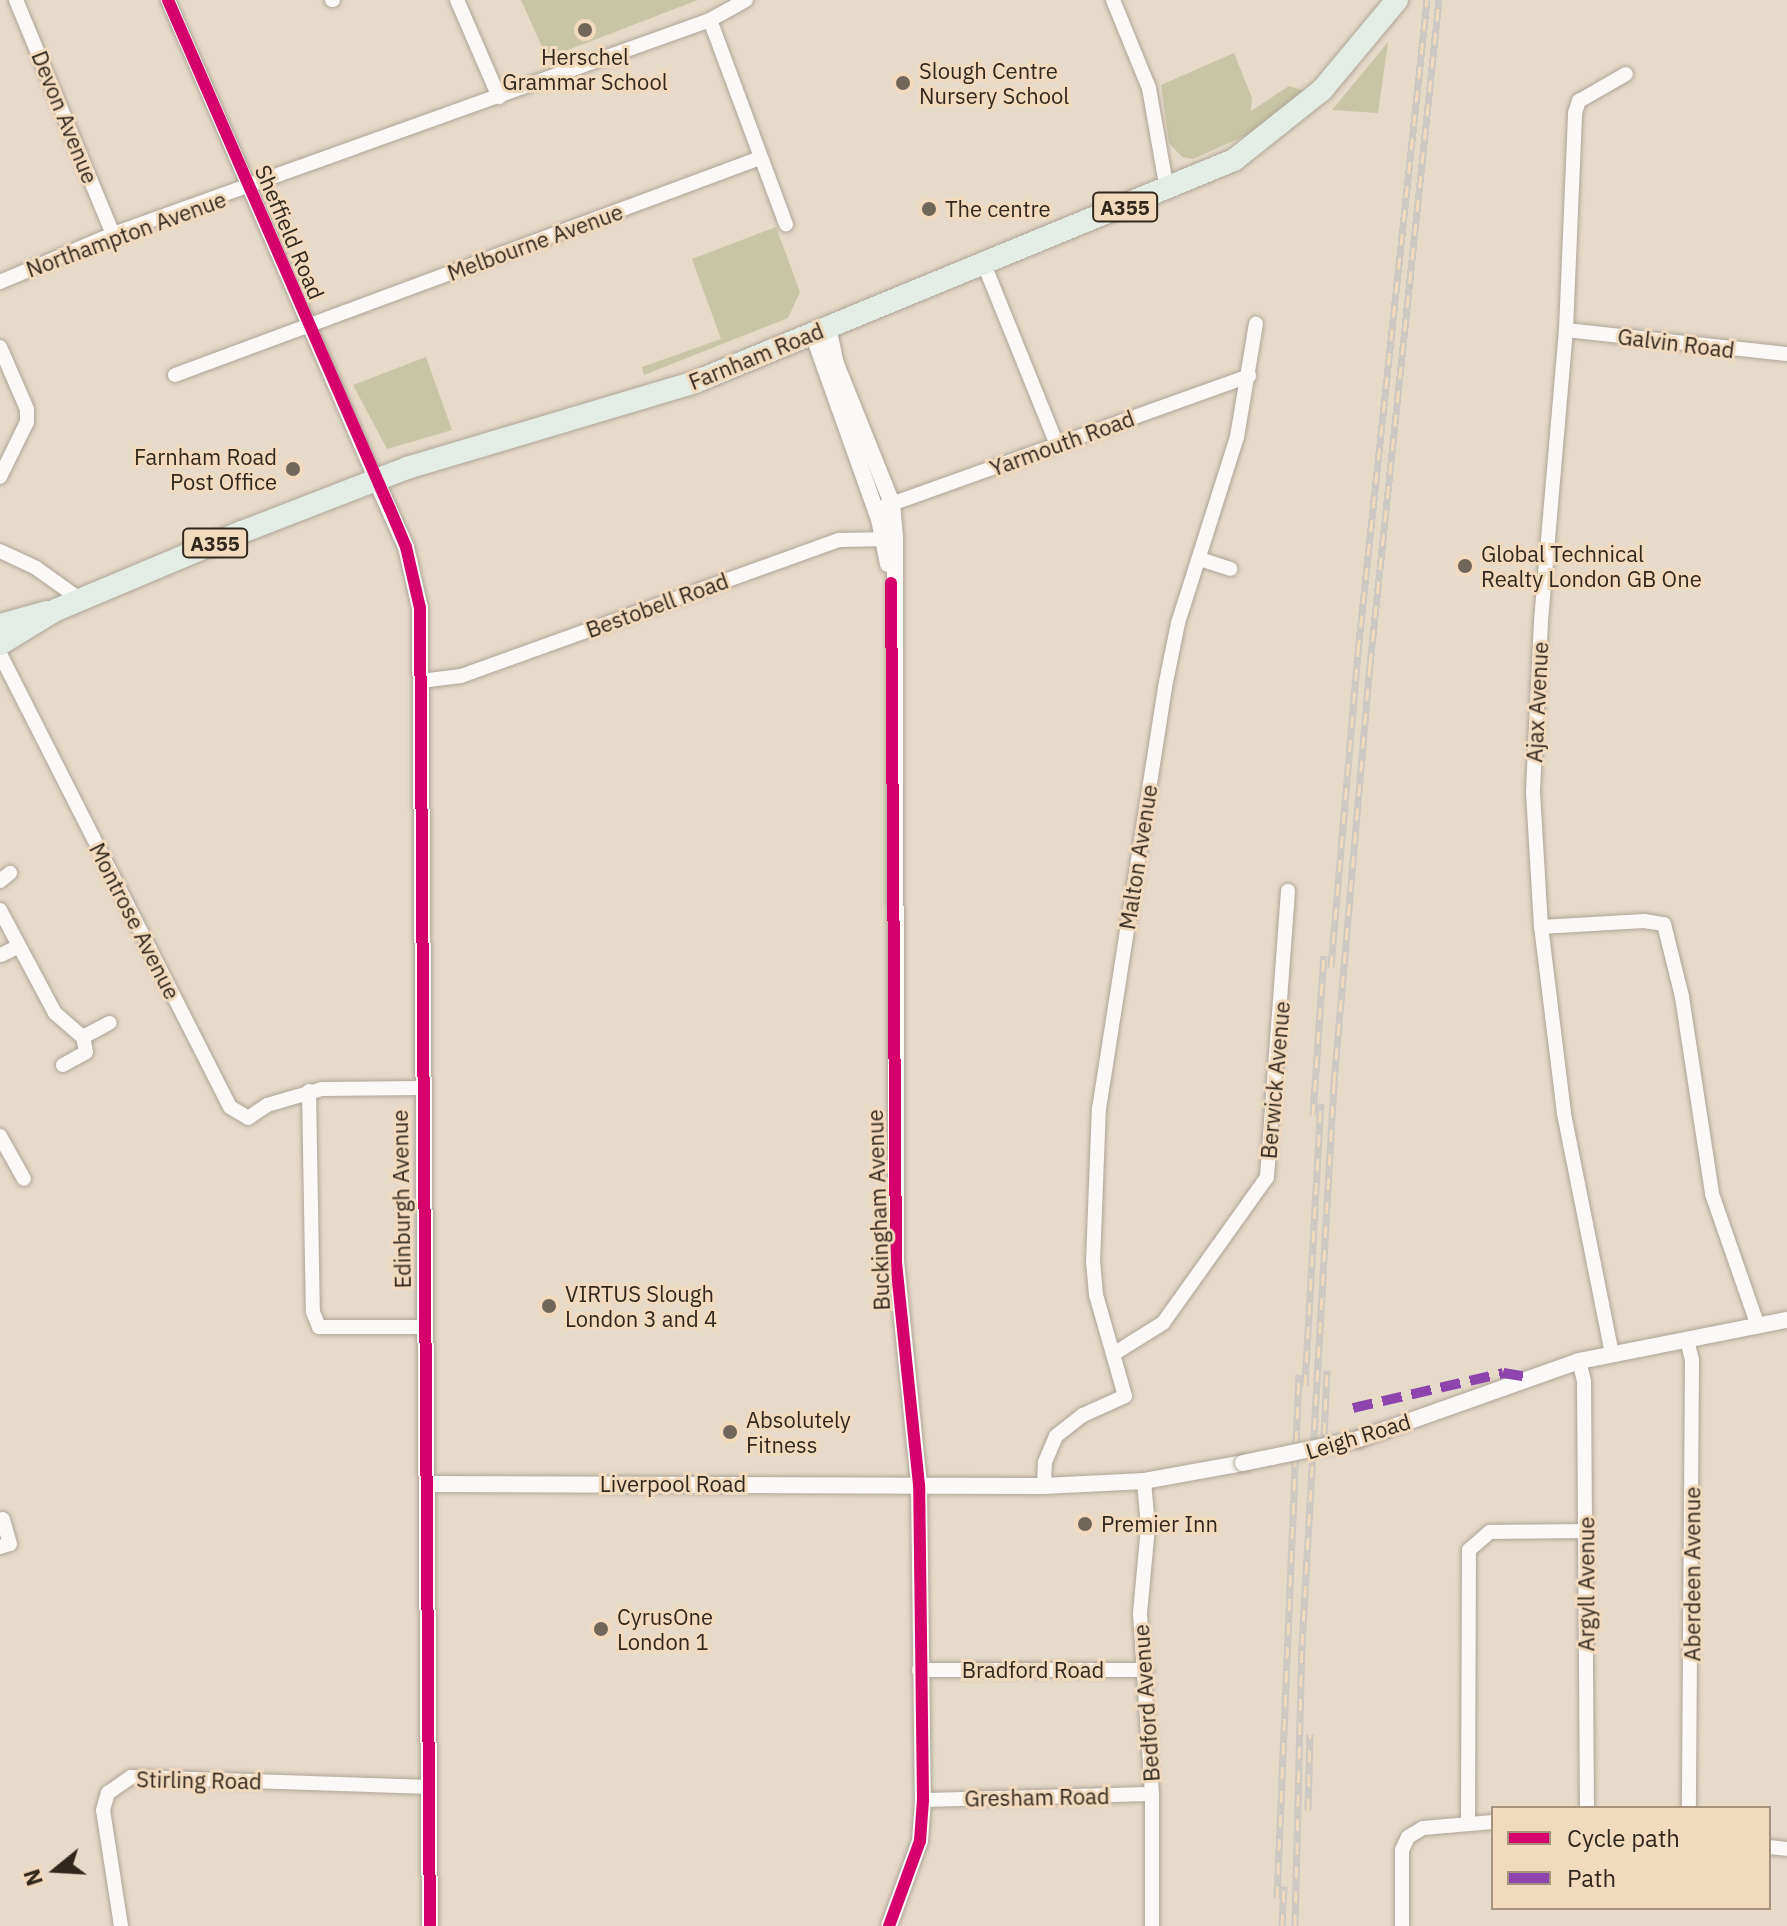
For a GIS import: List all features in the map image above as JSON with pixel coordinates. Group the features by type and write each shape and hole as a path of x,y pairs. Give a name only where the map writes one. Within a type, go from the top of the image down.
{"main road":[{"name":"Farnham Road","path":"0,625 56,610 376,480 549,422 695,382 1167,190 1234,160 1322,90 1397,0"},
{"name":"Farnham Road","path":"0,644 56,610"}],"street":[{"name":"Devon Avenue","path":"16,0 113,234"},
{"name":"Sheffield Road","path":"168,0 376,480"},
{"path":"457,0 499,97"},
{"name":"Northampton Avenue","path":"0,282 113,234 250,188 710,20 746,0"},
{"path":"1113,0 1149,88 1167,190"},
{"path":"710,20 786,224"},
{"name":"Ajax Avenue","path":"1612,1354 1564,1113 1541,927 1535,715 1566,330 1575,113 1579,101 1626,74"},
{"name":"Melbourne Avenue","path":"175,375 760,158"},
{"path":"984,264 1057,445"},
{"name":"Malton Avenue","path":"1044,1486 1045,1462 1056,1436 1083,1415 1125,1396 1096,1295 1090,1231 1094,1146 1165,687 1178,623 1219,505 1249,376 1256,324"},
{"name":"Buckingham Avenue","path":"820,330 892,503 889,539 896,1261 919,1485 923,1800 920,1841 889,1926"},
{"name":"Buckingham Avenue","path":"820,330 876,510 889,539"},
{"name":"Galvin Road","path":"1566,330 1787,354"},
{"path":"0,347 27,409 27,422 0,477"},
{"name":"Yarmouth Road","path":"876,510 1249,376"},
{"name":"Edinburgh Avenue","path":"376,480 406,547 420,608 420,1088 428,1484 430,1926"},
{"name":"Bestobell Road","path":"421,681 461,676 839,540 889,539"},
{"path":"0,551 36,568 81,600"},
{"path":"1200,559 1230,569"},
{"name":"Montrose Avenue","path":"0,654 230,1107 248,1118 267,1105 309,1091 420,1088"},
{"name":"Berwick Avenue","path":"1115,1353 1163,1323 1267,1177 1288,891"},
{"path":"0,910 55,1013 83,1037 86,1052 63,1065"},
{"path":"1541,927 1644,921 1664,924 1682,997 1712,1194 1758,1326"},
{"path":"1,955 19,946"},
{"path":"83,1037 109,1023"},
{"path":"309,1091 313,1312 319,1327 423,1327"},
{"path":"0,1136 24,1179"},
{"name":"Leigh Road","path":"919,1485 1044,1486 1144,1481 1243,1463 1359,1439 1579,1361 1787,1320"},
{"name":"Aberdeen Avenue","path":"1687,1340 1692,1360 1689,1806"},
{"name":"Argyll Avenue","path":"1579,1361 1584,1381 1587,1806"},
{"name":"Bedford Avenue","path":"1144,1481 1148,1527 1140,1614 1152,1794 1152,1926"},
{"name":"Liverpool Road","path":"428,1484 919,1485"},
{"path":"0,1547 10,1544 3,1519"},
{"path":"1468,1821 1469,1550 1490,1532 1585,1531"},
{"name":"Bradford Road","path":"919,1670 1146,1670"},
{"name":"Stirling Road","path":"121,1926 103,1810 108,1793 131,1777 430,1787"},
{"name":"Gresham Road","path":"923,1800 1152,1794"},
{"path":"1402,1926 1402,1850 1408,1837 1423,1828 1468,1821 1491,1822"}],"shaded area":[{"name":"Herschel Grammar School","path":"521,0 698,0 547,58"},
{"path":"1388,42 1378,113 1332,110"},
{"path":"1234,53 1252,98 1251,111 1289,86 1305,91 1249,134 1193,159 1182,157 1169,143 1161,85"},
{"path":"776,227 800,292 788,318 644,375 642,367 721,339 692,259"},
{"path":"426,357 452,430 387,449 353,385"}],"railway":[{"path":"1331,967 1358,651 1427,0"},
{"path":"1295,1926 1302,1645 1334,1083 1370,665 1439,0"},
{"path":"1313,1115 1324,955"},
{"path":"1305,1386 1321,1103"},
{"path":"1323,1458 1327,1370"},
{"path":"1277,1898 1299,1374"},
{"path":"1308,1810 1310,1734"},
{"path":"1282,1926 1284,1886"}],"marked path":[{"path":"1353,1408 1503,1373 1529,1377"}],"cycle path":[{"path":"168,0 406,547 420,608 430,1926"},
{"path":"889,1926 920,1841 923,1800 919,1485 896,1261 891,583"}],"place":[{"name":"Herschel Grammar School","path":"585,30"},
{"name":"Slough Centre Nursery School","path":"903,83"},
{"name":"The centre","path":"929,209"},
{"name":"Farnham Road Post Office","path":"293,469"},
{"name":"Global Technical Realty London GB One","path":"1465,566"},
{"name":"VIRTUS Slough London 3 and 4","path":"549,1306"},
{"name":"Absolutely Fitness","path":"730,1432"},
{"name":"Premier Inn","path":"1085,1524"},
{"name":"CyrusOne London 1","path":"601,1629"}]}
